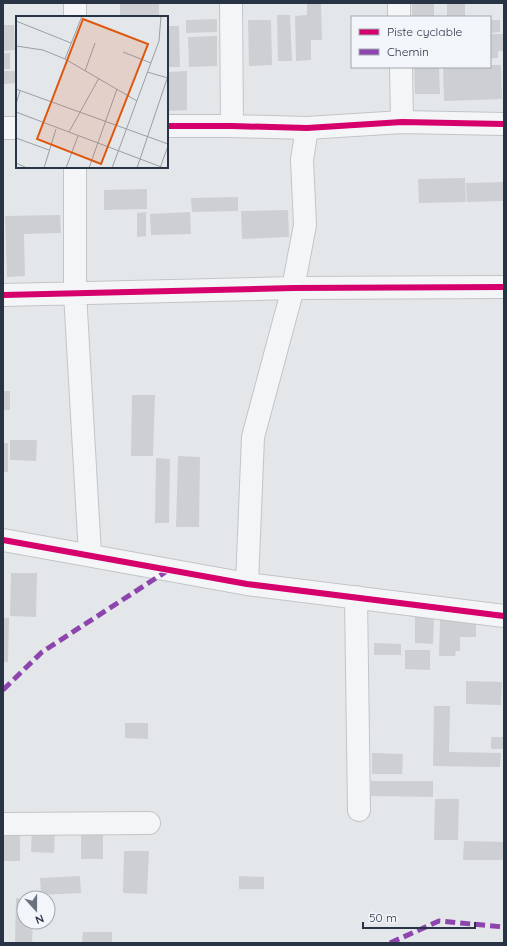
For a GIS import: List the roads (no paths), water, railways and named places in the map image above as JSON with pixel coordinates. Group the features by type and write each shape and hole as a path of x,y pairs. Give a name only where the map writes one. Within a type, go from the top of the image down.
{"street":[{"path":"75,3 75,16"},
{"path":"231,3 232,126"},
{"path":"399,3 399,16"},
{"path":"401,68 402,122"},
{"path":"168,126 307,128 402,122 504,124"},
{"path":"3,128 16,128"},
{"path":"247,584 253,437 293,288 305,225 302,160 307,128"},
{"path":"75,168 75,293 90,556"},
{"path":"3,295 293,288 504,287"},
{"path":"3,540 247,584 504,616"},
{"path":"356,597 359,810"},
{"path":"3,824 149,823"}]}
